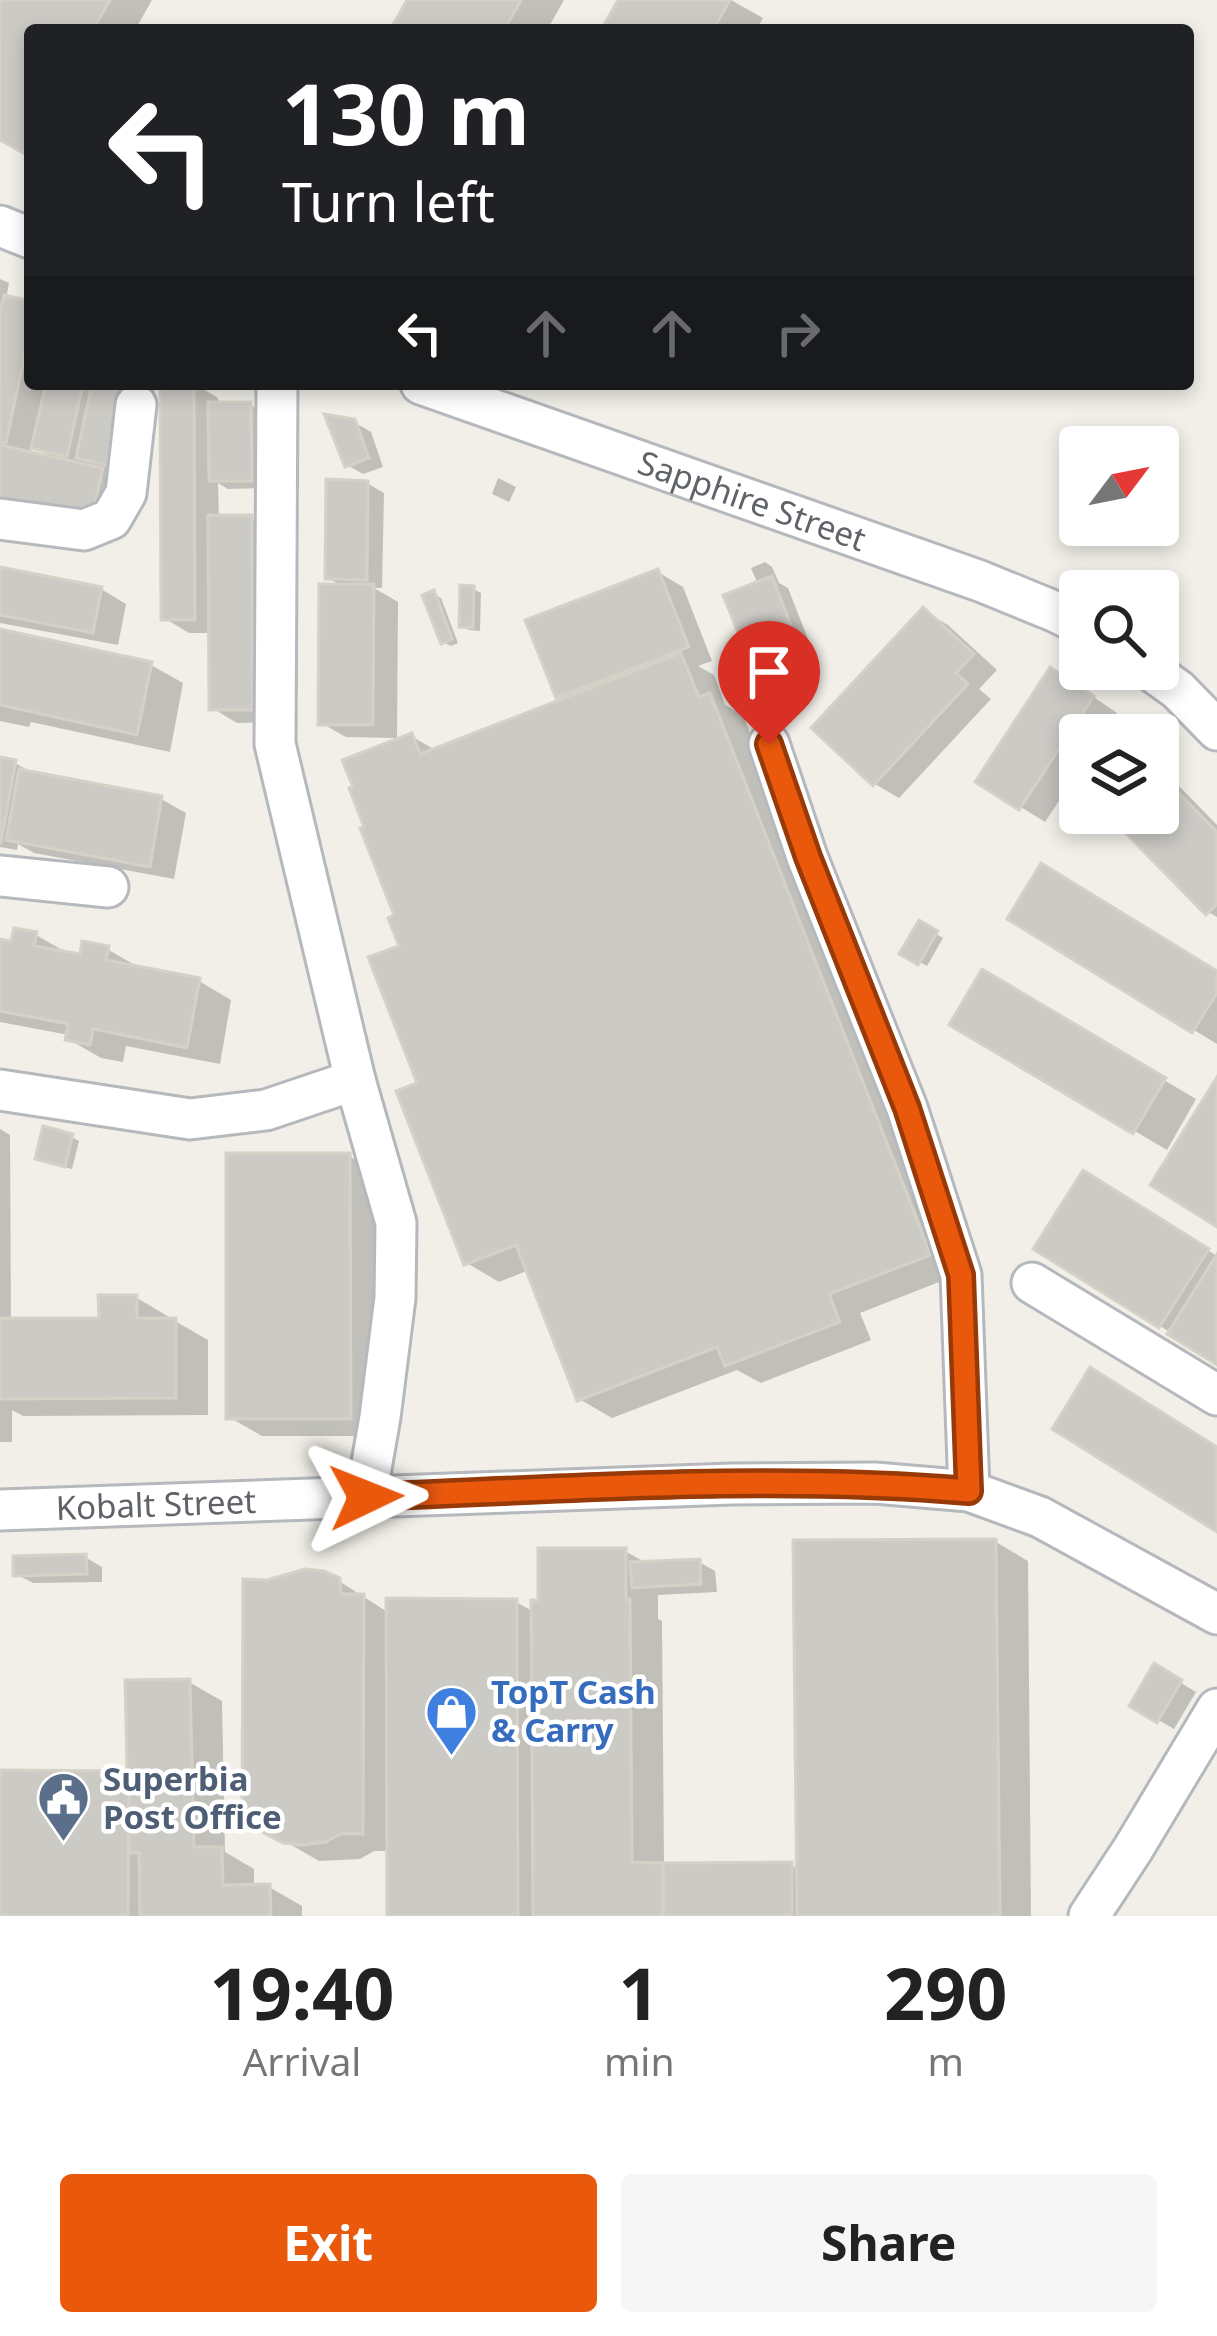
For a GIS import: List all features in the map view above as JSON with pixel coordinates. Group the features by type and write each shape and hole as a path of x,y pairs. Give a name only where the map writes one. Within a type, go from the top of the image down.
{"lane":[{"path":"277,390 275,745 355,1080 396,1222 395,1298 366,1497"},
{"name":"Sapphire Street","path":"438,390 980,581 1059,614"},
{"path":"0,519 84,530 111,520 126,494 136,405"},
{"path":"1178,690 1217,730"},
{"path":"769,744 907,1108 961,1275 969,1491"},
{"path":"0,876 109,887"},
{"path":"0,1090 190,1120 266,1110 355,1080"},
{"path":"1032,1283 1217,1395"},
{"name":"Kobalt Street","path":"0,1510 755,1484 875,1483 969,1491 1040,1517 1217,1614"},
{"path":"1089,1916 1217,1709"}],"building":[{"path":"0,0 110,0 96,24 24,24 24,151 0,140"},
{"path":"407,0 521,0 507,24 393,24"},
{"path":"618,0 730,0 716,24 604,24"},
{"path":"4,295 24,300 24,358 6,443 0,442"},
{"path":"45,390 82,390 67,457 31,448"},
{"path":"91,390 127,390 110,466 76,458"},
{"path":"160,390 194,390 195,620 161,620"},
{"path":"208,402 251,402 252,481 209,481"},
{"path":"324,414 355,419 369,458 345,467"},
{"path":"0,445 103,468 91,521 0,500"},
{"path":"326,479 368,481 367,580 325,579"},
{"path":"208,515 252,515 253,710 209,710"},
{"path":"0,567 102,587 93,633 0,615"},
{"path":"658,569 689,647 556,698 525,620"},
{"path":"772,576 799,646 751,665 723,595"},
{"path":"319,584 374,584 373,725 318,725"},
{"path":"460,585 474,586 473,628 459,627"},
{"path":"434,590 452,639 441,644 422,595"},
{"path":"923,607 974,654 956,673 968,684 873,786 811,728"},
{"path":"0,629 152,662 137,735 0,705"},
{"path":"681,653 699,697 710,693 931,1255 829,1294 840,1322 725,1366 717,1347 577,1401 516,1245 464,1265 396,1091 417,1083 368,957 399,946 388,918 394,915 360,828 364,827 342,760 412,733 420,754"},
{"path":"1050,667 1059,673 1059,690 1085,690 1094,696 1082,714 1059,714 1059,749 1019,810 975,782"},
{"path":"0,757 16,760 1,843 0,843"},
{"path":"19,769 162,796 150,867 6,840"},
{"path":"1179,793 1217,832 1217,904 1206,915 1127,834 1179,834"},
{"path":"1041,863 1217,971 1217,993 1192,1033 1007,919"},
{"path":"919,920 938,931 918,965 899,954"},
{"path":"14,928 37,932 34,946 80,954 82,941 109,946 106,960 200,978 187,1048 93,1029 90,1045 65,1040 68,1024 0,1011 0,939 11,941"},
{"path":"982,969 1166,1078 1133,1134 949,1025"},
{"path":"1217,1077 1217,1227 1150,1185"},
{"path":"43,1126 73,1134 65,1167 35,1159"},
{"path":"226,1153 350,1153 351,1419 226,1419"},
{"path":"1083,1170 1209,1249 1159,1328 1033,1249"},
{"path":"1217,1254 1217,1365 1167,1334"},
{"path":"98,1295 137,1295 137,1318 176,1318 176,1398 0,1399 0,1318 99,1318"},
{"path":"1090,1367 1217,1447 1217,1532 1052,1429"},
{"path":"996,1539 1000,1916 797,1916 793,1540"},
{"path":"538,1548 626,1548 632,1862 663,1863 663,1916 533,1916 531,1600 538,1600"},
{"path":"86,1554 87,1574 13,1576 13,1556"},
{"path":"700,1559 701,1584 632,1588 630,1562"},
{"path":"305,1569 340,1578 341,1594 364,1594 363,1834 340,1834 326,1842 303,1845 283,1843 264,1833 264,1811 242,1810 243,1579 267,1580"},
{"name":"TopT Cash & Carry","path":"386,1598 517,1599 518,1916 387,1916"},
{"path":"1154,1663 1182,1680 1157,1723 1129,1706"},
{"path":"190,1679 194,1847 222,1847 223,1885 270,1884 271,1916 140,1916 139,1853 129,1853 125,1680"},
{"name":"Superbia Post Office","path":"0,1770 129,1771 128,1916 0,1916"},
{"path":"792,1862 792,1916 663,1916 663,1863"}],"place":[{"name":"TopT Cash & Carry","path":"452,1757"},
{"name":"Superbia Post Office","path":"64,1844"}],"route":[{"path":"366,1497 732,1484 875,1483 969,1491 961,1275 907,1108 769,744"}]}
